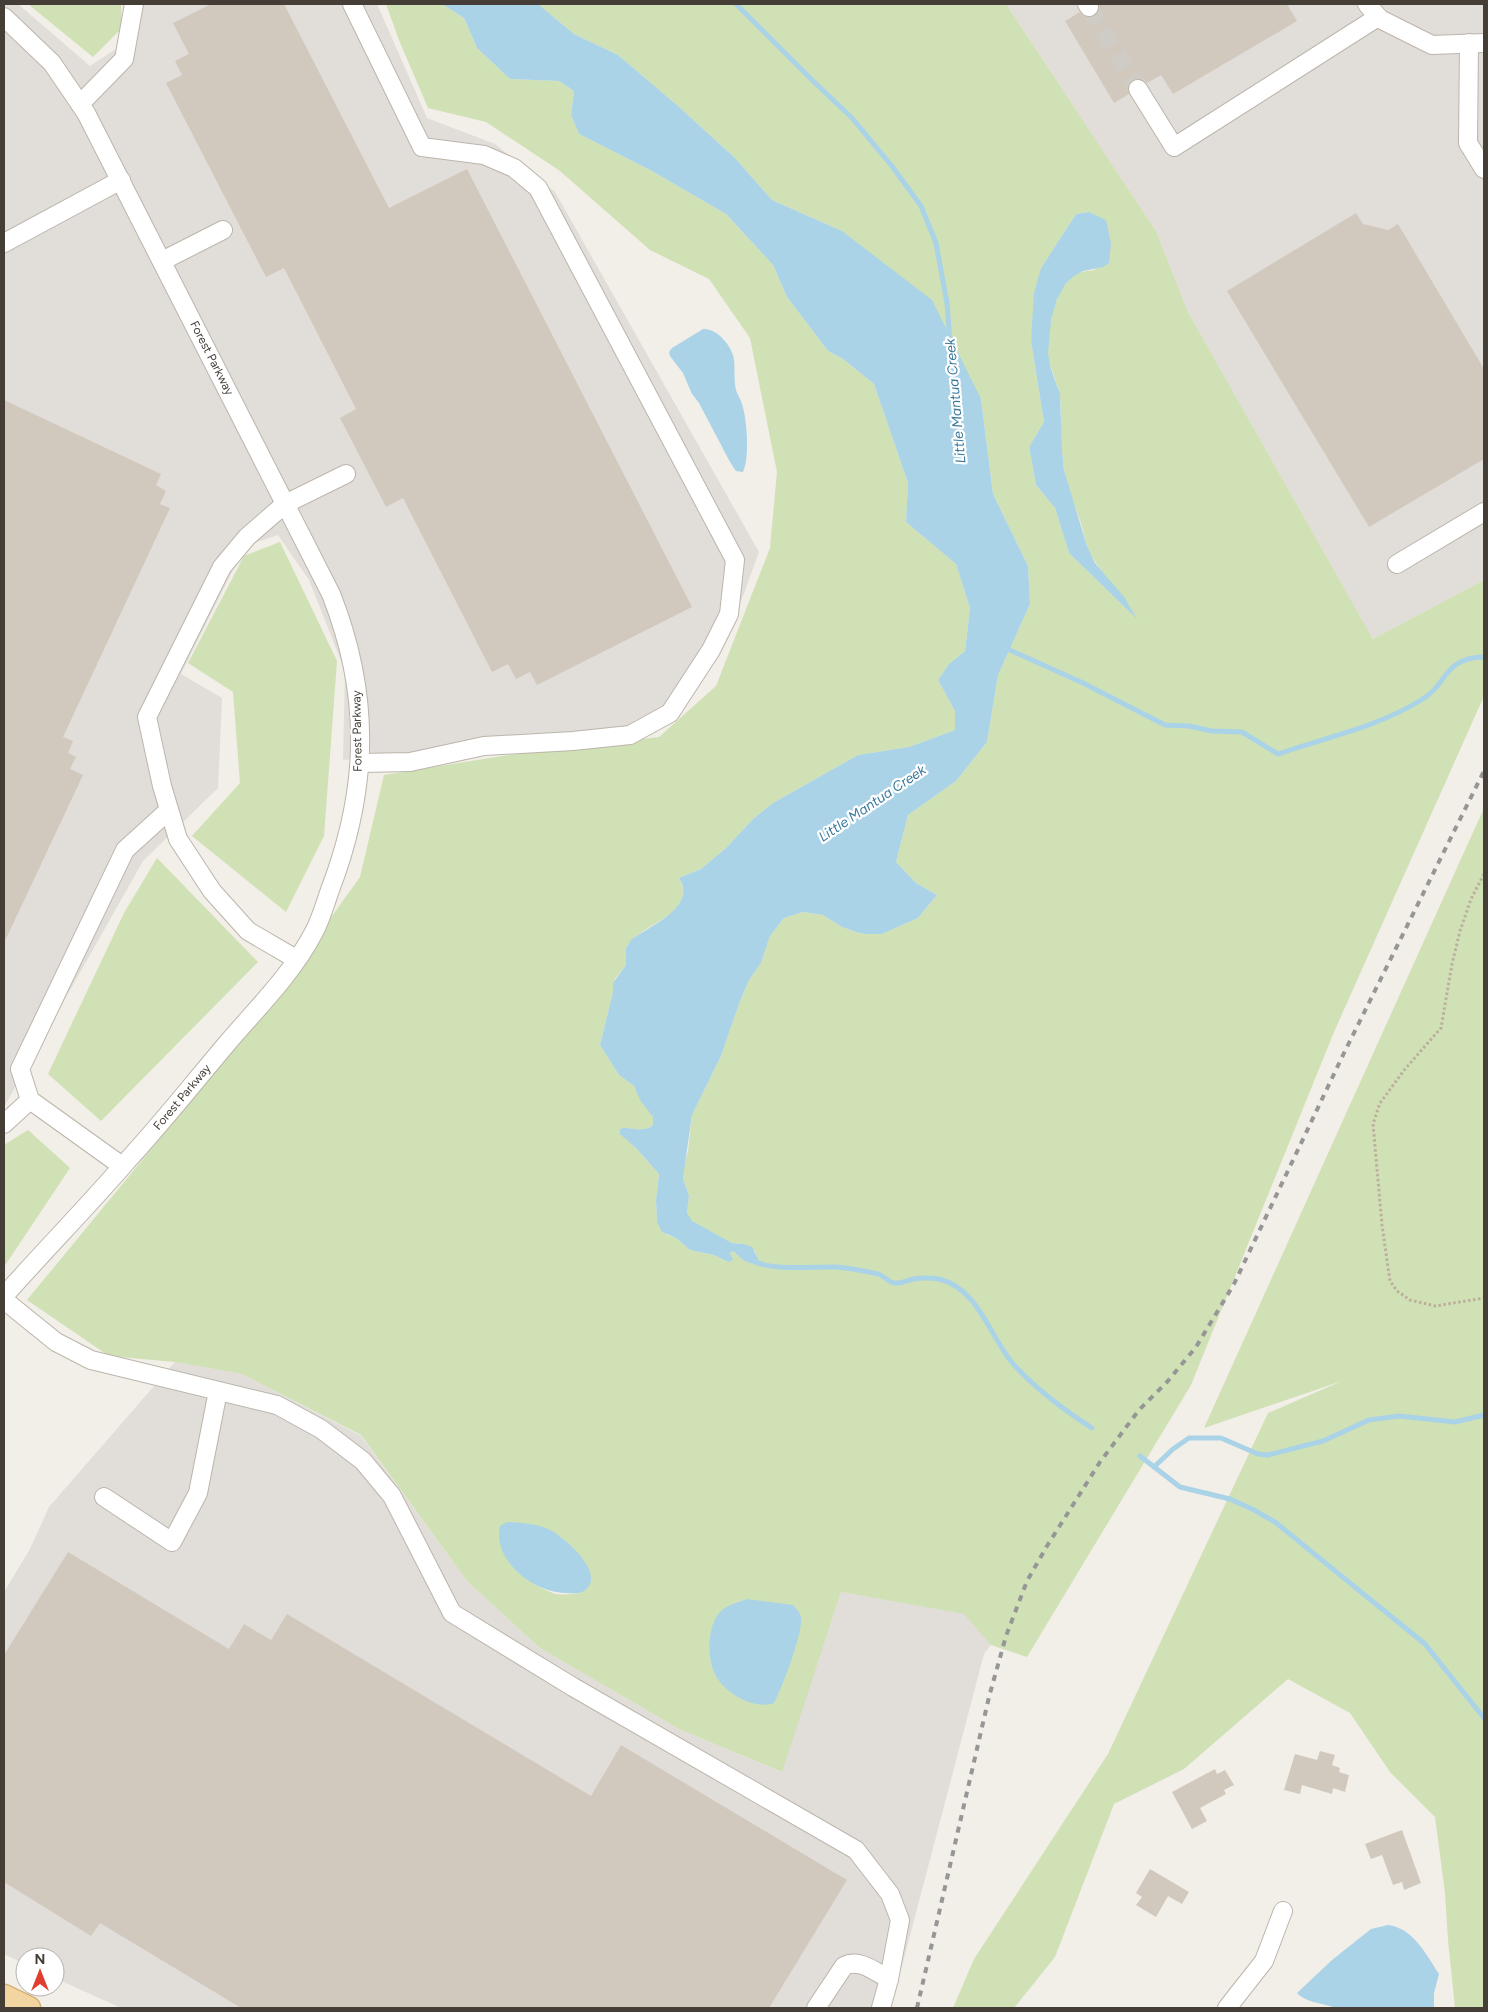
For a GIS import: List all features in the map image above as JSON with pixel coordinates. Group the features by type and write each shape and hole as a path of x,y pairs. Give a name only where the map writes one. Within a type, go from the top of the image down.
{"main road":[{"path":"4,1996 29,2008"}],"street":[{"path":"80,104 124,59 134,4"},
{"path":"352,4 422,148 484,155 514,168 538,188 735,560 729,614 710,650 670,713 630,735 573,742 484,746 410,762 360,763"},
{"path":"1138,88 1174,147 1373,10 1432,45 1477,43 1468,143 1484,169"},
{"name":"Forest Parkway","path":"4,17 52,63 80,104 121,180 331,594 351,654 359,698 360,763 353,819 338,870 314,932 284,979 122,1166 46,1248 4,1298"},
{"path":"4,243 121,180"},
{"path":"162,261 223,230"},
{"path":"296,959 248,931 212,891 178,839 162,786 147,716 222,567 247,537 285,504 346,474"},
{"path":"1397,564 1484,512"},
{"path":"122,1166 30,1100 20,1069 125,850 170,810"},
{"path":"4,1124 30,1100"},
{"path":"4,1298 56,1342 91,1360 277,1406 321,1429 363,1461 392,1496 452,1613 573,1687 856,1850 890,1894 900,1920 889,1979 881,2008"},
{"path":"104,1497 172,1542 198,1493 218,1391"},
{"path":"1227,2008 1264,1962 1283,1911"},
{"path":"816,2008 844,1966 851,1963 859,1963 889,1979"}],"path":[{"path":"1484,874 1471,898 1460,931 1441,1028 1405,1069 1380,1103 1373,1124 1381,1216 1390,1281 1397,1291 1410,1300 1435,1306 1484,1298"}],"shaded area":[{"path":"4,4 18,4 90,66 122,45 125,4 377,4 427,118 495,144 555,192 759,552 727,640 652,732 343,760 345,671 309,580 278,535 245,546 181,674 222,698 218,788 143,861 4,1107"},
{"path":"1006,4 1484,4 1484,580 1373,639 1188,312 1156,231"},
{"path":"175,1362 242,1374 361,1436 467,1581 540,1648 681,1730 781,1772 841,1592 965,1614 991,1645 984,1654 891,2008 121,2008 65,1983 65,1947 15,1947 15,1959 4,1954 4,1592 30,1549 49,1507"}],"green space":[{"path":"28,4 121,4 122,28 93,57"},
{"path":"386,4 442,4 464,18 477,48 510,79 559,81 574,91 571,115 579,134 650,170 726,214 773,265 787,297 828,351 843,359 874,384 908,483 906,522 956,564 970,608 965,651 949,664 938,680 955,711 955,730 909,747 858,755 773,803 753,819 726,848 701,869 679,878 683,891 681,901 665,918 633,939 626,948 626,965 615,979 600,1045 619,1075 634,1086 653,1117 653,1125 646,1129 623,1128 620,1129 620,1133 659,1174 656,1200 657,1222 667,1235 676,1238 690,1250 714,1255 728,1262 732,1258 730,1253 733,1251 748,1262 758,1263 755,1251 739,1243 732,1243 697,1225 689,1218 687,1213 689,1196 683,1178 692,1115 721,1056 740,1001 749,980 761,963 770,936 784,918 803,912 823,915 842,927 856,932 882,934 918,918 937,895 916,883 896,862 908,815 956,781 987,742 998,675 1030,604 1028,566 993,494 981,399 842,231 772,200 735,158 618,55 574,34 538,4 1006,4 1156,231 1188,312 1373,639 1484,580 1484,696 1334,1032 1191,1385 1027,1657 991,1645 964,1614 841,1592 782,1772 681,1730 540,1648 467,1581 361,1435 242,1374 175,1362 109,1356 27,1300 256,1022 360,877 384,775 502,756 659,737 716,686 770,548 777,472 750,338 709,279 650,250 560,171 486,122 428,108","holes":["1089,212 1095,270 1076,274 1061,290 1050,323 1048,353 1060,397 1063,463 1087,546 1099,567 1125,599 1135,617 1069,553 1055,508 1036,485 1029,447 1044,422 1031,341 1041,268 1076,214","507,1559 580,1593 556,1594 549,1592 535,1585 511,1565","747,1599 715,1675 710,1649 712,1628 716,1619 733,1604"]},
{"path":"280,542 337,661 324,836 286,912 192,836 240,783 233,692 188,663 244,556"},
{"path":"1484,808 1484,2008 1455,2008 1445,1893 1435,1817 1390,1772 1350,1713 1288,1679 1184,1769 1114,1804 1055,1957 1014,2008 953,2008 974,1959 1108,1754 1268,1413 1342,1381 1204,1428"},
{"path":"157,858 258,962 101,1121 48,1074 124,913"},
{"path":"28,1130 70,1168 4,1267 4,1145"}],"water":[{"path":"442,4 538,4 574,34 618,55 735,158 772,200 842,231 932,300 981,399 993,494 1028,566 1030,604 998,675 987,742 956,781 908,815 896,862 916,883 937,895 918,918 882,934 856,932 842,927 823,915 803,912 784,918 770,936 761,963 749,980 721,1056 692,1115 683,1178 689,1196 687,1213 692,1221 732,1243 752,1247 758,1258 758,1263 754,1264 747,1262 733,1251 730,1253 733,1260 728,1262 714,1255 690,1250 676,1238 662,1232 657,1222 656,1200 659,1174 636,1148 620,1134 620,1129 623,1128 646,1129 650,1127 653,1125 653,1117 640,1100 634,1086 619,1075 600,1045 613,992 613,983 626,965 626,948 631,940 669,915 677,907 682,898 683,888 679,878 701,869 726,848 753,819 773,803 858,755 909,747 955,730 955,711 938,680 949,664 965,651 970,608 956,564 906,522 908,483 874,384 843,359 828,351 787,297 773,265 726,214 650,170 579,134 571,115 574,91 559,81 510,79 477,48 464,18"},
{"path":"1089,212 1106,220 1111,243 1109,263 1103,267 1083,271 1066,283 1057,299 1051,320 1048,353 1051,369 1060,394 1064,470 1087,546 1095,563 1125,598 1137,619 1069,553 1055,508 1036,485 1029,447 1044,422 1031,341 1034,293 1041,268 1076,214"},
{"path":"703,329 713,331 721,337 733,355 735,386 744,411 746,428 747,448 743,472 736,471 730,462 699,403 692,394 683,373 670,356 669,352 672,348"},
{"path":"507,1522 536,1525 558,1535 575,1550 589,1568 591,1577 589,1585 579,1593 555,1592 542,1588 518,1573 509,1563 499,1539 500,1526"},
{"path":"747,1599 793,1605 801,1616 799,1636 782,1686 774,1703 766,1705 741,1699 726,1689 716,1676 711,1660 711,1632 717,1616 722,1610"},
{"path":"1388,1925 1405,1931 1412,1937 1424,1950 1439,1974 1434,1993 1434,2008 1335,2008 1310,2001 1297,1993 1332,1960 1371,1929"}],"building":[{"path":"211,4 284,4 389,208 467,169 692,607 537,685 530,672 516,679 508,664 492,672 403,498 386,507 340,418 356,409 284,268 266,277 166,83 182,75 175,61 189,54 173,23"},
{"path":"1099,4 1287,4 1297,21 1173,94 1161,75 1147,83 1143,79 1137,78 1128,84 1129,94 1114,103 1065,21 1080,12 1085,17 1094,16 1099,11"},
{"path":"1356,213 1363,224 1388,230 1398,224 1484,369 1484,459 1369,527 1227,291"},
{"path":"4,400 161,474 156,485 166,491 160,504 170,508 63,737 73,741 68,753 76,757 70,769 83,775 4,943"},
{"path":"68,1552 229,1649 244,1624 271,1640 287,1614 591,1796 621,1745 847,1880 769,2008 241,2008 100,1923 91,1936 4,1882 4,1655"},
{"path":"1320,1751 1335,1755 1332,1765 1340,1768 1339,1772 1349,1775 1345,1792 1333,1788 1332,1794 1302,1785 1300,1794 1284,1790 1295,1754 1317,1760"},
{"path":"1215,1769 1217,1774 1225,1770 1234,1785 1224,1790 1226,1794 1200,1808 1207,1821 1192,1829 1172,1792"},
{"path":"1402,1830 1421,1883 1404,1890 1402,1882 1393,1885 1382,1855 1371,1859 1365,1844"},
{"path":"1150,1869 1189,1892 1182,1904 1168,1896 1156,1917 1136,1905 1142,1897 1136,1893"}],"waterway":[{"name":"Little Mantua Creek","path":"736,4 852,118 891,165 921,206 936,243 947,303 950,342"},
{"path":"1003,647 1083,683 1165,725 1189,726 1212,731 1242,732 1278,754 1352,731 1405,709 1430,694 1447,673 1460,662 1470,658 1484,657"},
{"name":"Little Mantua Creek","path":"751,1259 768,1266 792,1268 836,1267 857,1270 878,1274 894,1283 930,1278 939,1279 953,1285 965,1293 974,1304 1015,1366 1052,1400 1092,1428"},
{"name":"Little Mantua Creek","path":"1154,1467 1173,1449 1189,1438 1221,1438 1258,1454 1268,1455 1323,1441 1369,1420 1399,1416 1455,1422 1484,1415"},
{"path":"1140,1456 1180,1487 1230,1499 1275,1522 1425,1644 1484,1718"}],"tunnel":[{"path":"1089,7 1138,89"}],"railway":[{"path":"917,2008 989,1697 1006,1636 1027,1581 1100,1462 1139,1410 1167,1382 1196,1347 1234,1284 1344,1053 1484,771"}]}
